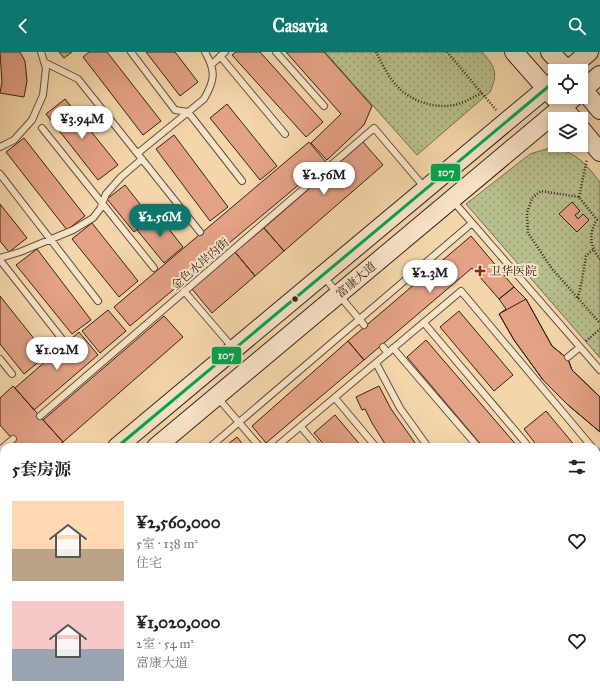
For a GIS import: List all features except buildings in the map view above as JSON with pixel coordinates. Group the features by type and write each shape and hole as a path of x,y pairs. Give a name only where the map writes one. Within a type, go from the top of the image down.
{"street":[{"path":"514,52 548,82"},
{"path":"550,52 561,64"},
{"path":"575,64 589,52"},
{"name":"富康大道","path":"588,86 600,75"},
{"name":"富康大道","path":"122,443 548,88"},
{"name":"富康大道","path":"161,443 338,294 569,104"},
{"path":"588,104 600,110"},
{"path":"588,142 594,153"}],"lane":[{"path":"0,147 14,140 32,120 43,95 46,68 41,52"},
{"path":"131,52 175,110 188,112 242,181"},
{"path":"138,153 204,99 210,88 214,74 212,64 205,52"},
{"path":"276,52 324,106"},
{"path":"212,64 223,54 286,134"},
{"path":"44,62 78,79 200,232"},
{"path":"42,128 154,268"},
{"name":"金色水岸内街","path":"40,416 374,128 426,189"},
{"path":"62,339 0,259 73,230 93,218 100,209 106,194 121,177 142,159"},
{"path":"0,174 98,301"},
{"path":"452,200 600,370"},
{"path":"215,443 362,322 472,224"},
{"path":"322,276 362,322"},
{"path":"184,291 234,349"},
{"path":"281,443 461,291 540,382 589,443"},
{"path":"424,323 526,443"},
{"path":"383,347 388,353"},
{"path":"568,358 580,347"},
{"path":"393,348 475,443"},
{"path":"0,359 12,374"},
{"path":"376,363 400,408 425,443"},
{"path":"216,396 257,443"},
{"path":"335,398 373,443"},
{"path":"300,426 315,443"},
{"path":"8,443 13,439"}],"path":[{"path":"376,52 397,87 416,100 435,106 453,105 482,93"},
{"path":"447,52 507,122"},
{"path":"579,198 594,153"},
{"path":"600,258 592,245 590,235 593,227 599,220 579,198 541,191 532,198 527,213 528,233 553,270 600,323"},
{"path":"578,298 586,256 594,249"},
{"path":"580,347 600,328"}],"green space":[{"path":"325,52 482,52 493,67 495,75 490,92 417,155"},
{"path":"548,149 548,152 567,152 580,160 600,182 600,358 466,204 530,154"}],"transit line":[{"name":"107","path":"122,443 548,87"}],"place":[{"name":"卫华医院","path":"480,271"}]}
